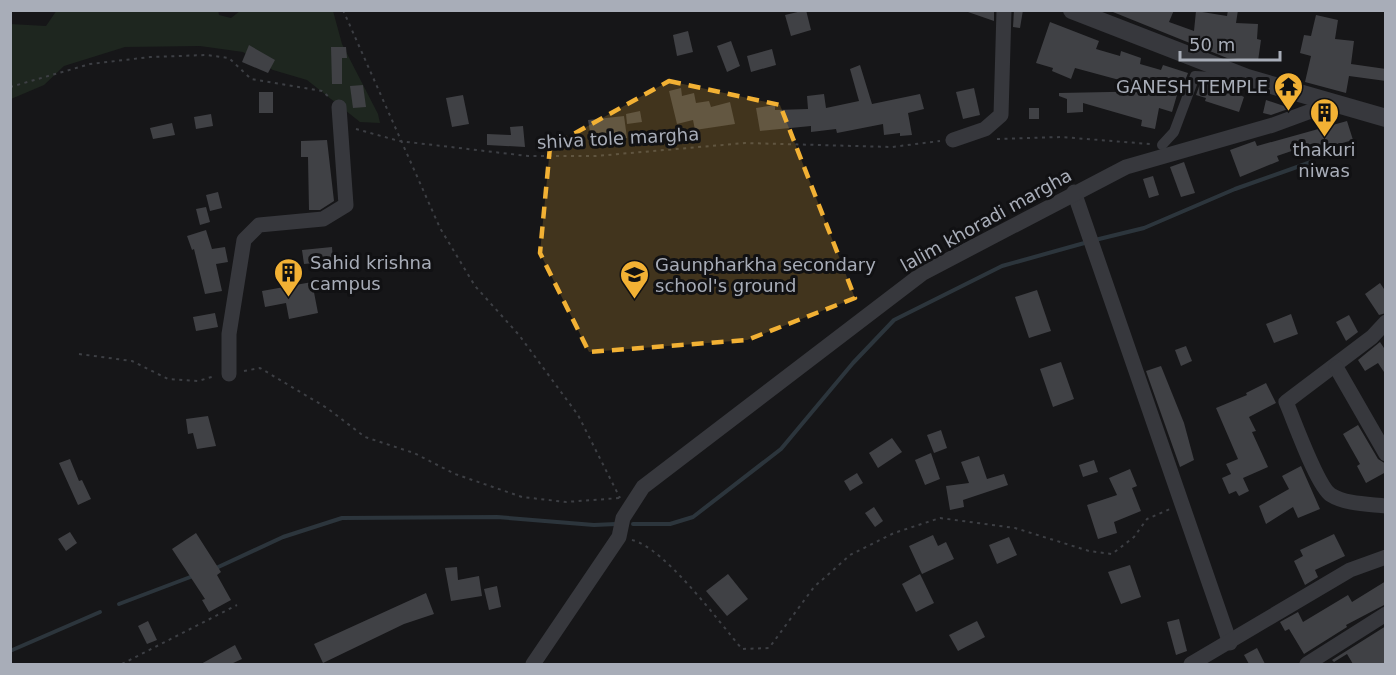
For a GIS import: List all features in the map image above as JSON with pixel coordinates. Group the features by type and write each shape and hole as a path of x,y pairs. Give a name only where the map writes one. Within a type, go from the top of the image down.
{"street":[{"path":"953,140 985,129 1000,115 1004,10"},
{"path":"1072,10 1247,78 1330,104 1386,118"},
{"path":"1162,145 1174,132 1195,76 1212,77 1223,68"},
{"name":"lalim khoradi margha","path":"623,518 643,487 923,273 1074,192 1126,167 1273,124 1330,104"},
{"path":"229,374 229,334 244,240 259,225 323,219 346,205 339,107"},
{"path":"1074,192 1230,643"},
{"path":"1386,322 1336,367 1286,402 1320,480 1329,494 1340,499 1386,506"},
{"path":"1336,367 1386,454"},
{"path":"533,664 619,537 623,518"},
{"path":"1191,664 1350,570 1386,557"},
{"path":"1307,664 1386,614"}],"path":[{"path":"343,10 399,141 440,228 475,286 519,335 578,415 620,498 623,518"},
{"name":"shiva tole margha","path":"10,87 90,64 150,57 207,55 229,58 251,79 322,91 339,107 349,126 399,141 528,156 596,156 745,143 892,147 953,140"},
{"path":"986,139 1061,137 1162,145"},
{"path":"79,354 132,361 168,379 198,381 260,368 327,408 365,437 414,453 455,474 522,497 566,502 620,498"},
{"path":"619,537 644,543 671,567 742,650 769,648 814,587 850,555 894,533 940,518 1015,528 1089,551 1112,554 1134,537 1147,519 1183,502"},
{"path":"122,664 237,605"}],"highlighted area":[{"path":"669,81 780,105 855,298 747,340 589,352 540,253 550,147"}],"shaded area":[{"path":"57,10 218,10 219,15 231,18 240,11 333,11 342,44 378,114 380,123 360,122 307,80 273,70 243,52 200,46 125,47 64,66 44,85 11,99 10,24 46,26"}],"building":[{"path":"806,10 811,30 791,36 785,15"},
{"path":"968,10 994,10 994,21 968,12"},
{"path":"1014,10 1023,10 1020,28 1013,27"},
{"path":"1108,10 1174,10 1169,22 1194,31 1196,11 1227,16 1228,10 1238,10 1236,23 1258,24 1257,39 1261,40 1258,61 1227,58"},
{"path":"1316,15 1338,20 1335,39 1354,41 1351,64 1386,69 1386,81 1349,76 1346,93 1305,82 1311,56 1300,53 1304,35 1311,36"},
{"path":"1050,22 1099,41 1096,49 1120,56 1121,51 1141,58 1140,64 1161,70 1163,65 1188,73 1182,89 1179,88 1172,112 1159,108 1155,129 1141,126 1142,120 1083,103 1083,112 1067,113 1067,99 1059,96 1059,93 1160,91 1075,68 1071,79 1052,71 1053,68 1036,63"},
{"path":"688,31 693,52 677,56 673,35"},
{"path":"731,41 740,66 727,72 717,46"},
{"path":"249,45 275,60 268,73 242,62"},
{"path":"331,47 346,47 347,58 342,58 342,84 332,84"},
{"path":"772,49 776,65 751,72 747,56"},
{"path":"860,65 872,104 920,94 924,109 908,113 912,135 900,136 900,133 884,135 883,124 837,133 836,129 811,132 811,126 760,131 756,108 775,105 775,110 808,109 807,96 824,94 826,108 859,101 850,69"},
{"path":"1216,83 1244,97 1239,112 1205,101 1206,98 1196,95 1200,84"},
{"path":"363,85 366,107 353,108 350,86"},
{"path":"681,88 682,96 694,93 696,103 709,101 711,107 730,102 735,124 695,130 693,120 677,124 669,91"},
{"path":"974,88 980,115 963,119 956,92"},
{"path":"259,92 273,92 273,113 259,113"},
{"path":"463,95 469,124 452,127 446,98"},
{"path":"1266,100 1291,108 1271,115 1263,113"},
{"path":"1029,108 1039,108 1039,119 1029,119"},
{"path":"640,111 642,122 627,124 626,114"},
{"path":"211,114 213,126 196,129 194,117"},
{"path":"624,116 627,138 592,144 588,120"},
{"path":"1347,121 1353,140 1317,150 1315,143 1277,156 1279,161 1240,177 1230,150 1255,141 1257,146"},
{"path":"172,123 175,135 153,139 150,128"},
{"path":"523,126 525,147 487,145 487,134 511,135 510,127"},
{"path":"327,140 334,201 320,210 309,210 308,157 301,157 301,141"},
{"path":"1184,162 1195,193 1181,197 1170,167"},
{"path":"1153,176 1159,195 1149,198 1143,179"},
{"path":"218,192 222,208 210,211 206,195"},
{"path":"206,207 210,222 200,225 196,209"},
{"path":"206,230 212,249 225,247 228,262 216,264 222,291 205,294 194,249 192,250 187,236"},
{"path":"332,247 333,261 304,264 302,250"},
{"name":"Sahid krishna campus","path":"312,282 318,313 289,319 286,303 265,307 262,291"},
{"path":"1380,283 1386,292 1386,313 1379,315 1365,294"},
{"path":"1037,290 1051,331 1029,338 1015,297"},
{"path":"215,313 218,327 196,331 193,317"},
{"path":"1291,314 1298,334 1274,343 1266,324"},
{"path":"1349,315 1358,332 1346,341 1336,322"},
{"path":"1380,342 1386,351 1386,375 1378,363 1365,371 1358,360"},
{"path":"1186,346 1192,361 1181,366 1175,350"},
{"path":"1061,362 1074,399 1053,407 1040,369"},
{"path":"1161,366 1184,423 1194,460 1180,467 1146,371"},
{"path":"1266,383 1276,403 1249,417 1256,431 1252,432 1268,467 1243,478 1249,491 1239,496 1236,491 1229,494 1222,478 1231,474 1226,464 1238,459 1216,408 1247,395 1246,393"},
{"path":"208,416 216,446 197,449 193,433 188,434 186,419"},
{"path":"1358,425 1378,459 1386,464 1386,472 1366,483 1357,466 1360,464 1343,434"},
{"path":"941,430 947,448 934,453 927,435"},
{"path":"892,438 902,452 878,468 869,453"},
{"path":"931,453 940,479 925,485 915,460"},
{"path":"979,456 987,479 1004,474 1008,485 963,500 964,507 950,510 946,486 969,483 961,462"},
{"path":"70,459 79,481 82,480 91,499 78,505 59,463"},
{"path":"1094,460 1098,472 1083,477 1079,465"},
{"path":"1301,466 1320,509 1298,518 1293,507 1266,524 1259,506 1289,489 1282,476"},
{"path":"1130,469 1137,486 1132,488 1141,511 1114,522 1117,533 1098,539 1087,505 1117,495 1109,478"},
{"path":"857,473 863,483 850,491 844,481"},
{"path":"874,507 883,521 875,527 865,513"},
{"path":"70,532 77,543 66,551 58,539"},
{"path":"196,533 221,572 217,575 231,600 209,612 202,600 205,599 172,549"},
{"path":"1334,534 1345,556 1315,570 1318,577 1305,585 1294,561 1303,556 1300,550"},
{"path":"933,535 938,546 946,542 954,559 922,574 909,546"},
{"path":"1009,537 1017,555 997,564 989,545"},
{"path":"1130,565 1141,597 1121,604 1108,572"},
{"path":"457,567 458,580 479,576 482,596 451,601 445,568"},
{"path":"728,574 748,599 727,616 706,591"},
{"path":"920,574 934,603 916,612 902,584"},
{"path":"1386,581 1386,604 1346,625 1347,627 1304,654 1289,629 1285,631 1280,622 1298,612 1303,622 1348,595 1352,602"},
{"path":"497,586 501,607 489,610 484,589"},
{"path":"426,593 434,614 404,624 323,663 314,644"},
{"path":"1179,619 1187,651 1176,655 1167,622"},
{"path":"148,621 157,640 147,644 138,626"},
{"path":"977,621 985,637 958,651 949,635"},
{"path":"1386,626 1386,664 1353,664 1347,654 1334,662 1332,660"},
{"path":"235,645 242,659 231,664 201,664"},
{"path":"1257,648 1265,664 1249,664 1244,655"}],"waterway":[{"path":"1095,240 1144,228 1235,189 1311,162"},
{"path":"633,524 670,524 693,517 781,449 853,363 894,320 1002,266 1088,242"},
{"path":"214,569 283,537 342,518 497,517 594,525 616,524"},
{"path":"119,604 193,576"},
{"path":"10,651 100,612"}],"place":[{"name":"GANESH TEMPLE","path":"1289,112"},
{"name":"thakuri niwas","path":"1324,138"},
{"name":"Sahid krishna campus","path":"289,298"},
{"name":"Gaunpharkha secondary school's ground","path":"634,300"}]}
